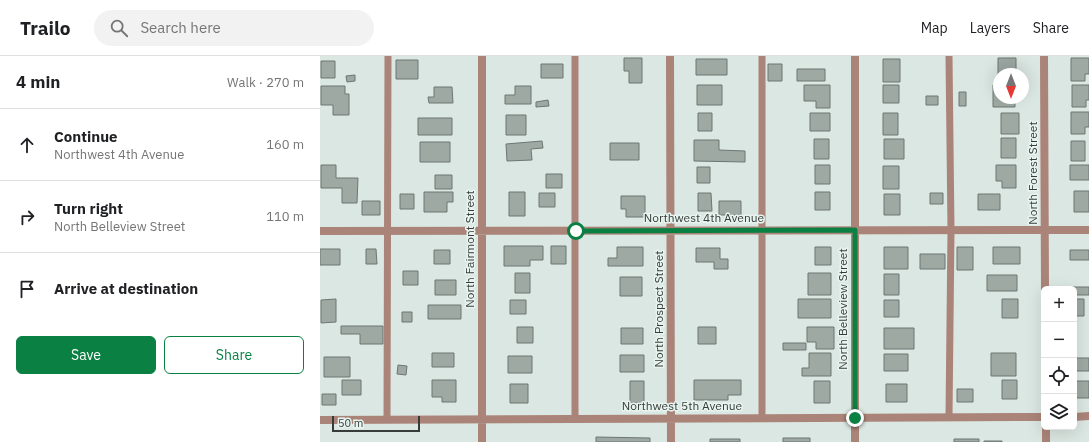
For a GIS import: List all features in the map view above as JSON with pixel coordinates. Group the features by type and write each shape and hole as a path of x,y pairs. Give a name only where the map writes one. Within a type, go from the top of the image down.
{"street":[{"name":"North Fairmont Street","path":"482,56 482,442"},
{"name":"North Prospect Street","path":"670,56 671,442"},
{"name":"North Belleview Street","path":"855,56 855,442"},
{"name":"North Forest Street","path":"1044,56 1045,286"},
{"name":"Northwest 4th Avenue","path":"320,231 1089,230"},
{"path":"1077,416 1089,416"},
{"name":"Northwest 5th Avenue","path":"320,420 482,418 671,419 1041,417"},
{"path":"1046,430 1046,442"}],"lane":[{"path":"387,419 388,56"},
{"path":"575,56 575,419"},
{"path":"762,56 762,418"},
{"path":"949,56 951,230 949,417"}],"building":[{"path":"624,58 642,58 642,83 629,83 629,71 624,71"},
{"path":"998,58 1016,58 1016,68 998,68"},
{"path":"1071,58 1089,58 1089,74 1085,74 1085,81 1071,81"},
{"path":"696,59 727,59 727,75 696,75"},
{"path":"883,59 900,59 900,82 883,82"},
{"path":"396,60 418,60 418,79 396,79"},
{"path":"321,61 335,61 335,78 321,78"},
{"path":"541,64 563,64 563,78 541,78"},
{"path":"768,64 782,64 782,81 768,81"},
{"path":"797,69 825,69 825,81 797,81"},
{"path":"355,75 355,81 347,82 346,76"},
{"path":"697,85 722,85 722,105 697,105"},
{"path":"804,85 830,85 830,108 816,108 816,101 804,101"},
{"path":"883,85 899,85 899,103 883,103"},
{"path":"1072,85 1089,85 1089,100 1086,100 1086,107 1072,107"},
{"path":"321,86 345,86 345,94 349,94 349,115 333,115 333,105 321,105"},
{"path":"515,86 531,86 531,104 505,104 505,95 515,95"},
{"path":"434,87 452,87 453,103 429,103 428,97 434,97"},
{"path":"959,92 966,92 966,106 959,106"},
{"path":"926,96 938,96 938,105 926,105"},
{"path":"548,100 549,106 536,107 536,102"},
{"path":"993,104 1015,104 1015,107 993,107"},
{"path":"1071,112 1089,112 1089,127 1085,127 1085,134 1071,134"},
{"path":"698,113 712,113 712,131 698,131"},
{"path":"810,113 830,113 830,131 810,131"},
{"path":"883,113 898,113 898,135 883,135"},
{"path":"1001,113 1019,113 1019,134 1001,134"},
{"path":"506,115 526,115 526,135 506,135"},
{"path":"418,118 452,118 452,135 418,135"},
{"path":"1001,138 1016,138 1016,158 1001,158"},
{"path":"814,139 829,139 829,159 814,159"},
{"path":"884,139 904,139 904,159 884,159"},
{"path":"694,140 719,140 719,150 745,151 745,162 694,161"},
{"path":"542,141 543,148 531,149 532,160 507,161 506,144"},
{"path":"1071,141 1085,141 1085,161 1071,161"},
{"path":"420,142 450,142 450,162 420,162"},
{"path":"610,143 639,143 639,160 610,160"},
{"path":"321,165 336,165 336,178 358,178 357,203 342,203 342,188 321,188"},
{"path":"815,165 830,165 830,184 815,184"},
{"path":"996,165 1016,165 1016,188 1002,188 1002,181 996,181"},
{"path":"1070,165 1089,165 1089,180 1070,180"},
{"path":"883,166 899,166 899,189 883,189"},
{"path":"697,167 710,167 710,183 697,183"},
{"path":"546,174 562,174 562,188 546,188"},
{"path":"435,175 452,175 452,189 435,189"},
{"path":"1074,191 1089,191 1089,212 1074,212"},
{"path":"424,192 453,192 453,202 447,202 447,212 424,212"},
{"path":"509,192 525,192 525,216 509,216"},
{"path":"815,192 830,192 830,210 815,210"},
{"path":"539,193 555,193 555,207 539,207"},
{"path":"698,193 711,193 712,211 698,211"},
{"path":"930,193 943,193 943,204 930,204"},
{"path":"400,194 414,194 414,209 400,209"},
{"path":"884,194 900,194 900,215 884,215"},
{"path":"978,194 1000,194 1000,210 978,210"},
{"path":"621,196 645,196 645,217 626,217 626,209 621,209"},
{"path":"362,201 380,201 380,215 362,215"},
{"path":"719,201 741,201 741,215 719,215"},
{"path":"504,246 543,246 543,260 530,260 530,266 504,266"},
{"path":"551,246 566,246 566,264 551,264"},
{"path":"617,247 643,247 643,266 608,266 608,258 617,258"},
{"path":"815,247 831,247 831,265 815,265"},
{"path":"884,247 908,247 908,269 884,269"},
{"path":"957,247 973,247 973,270 957,270"},
{"path":"993,247 1020,247 1020,264 993,264"},
{"path":"696,248 720,248 720,259 728,259 728,269 714,269 714,262 696,262"},
{"path":"320,249 340,249 340,265 320,265"},
{"path":"366,249 376,249 377,264 366,264"},
{"path":"434,250 450,250 450,264 434,264"},
{"path":"1070,250 1089,250 1089,260 1070,260"},
{"path":"920,254 945,254 945,269 920,269"},
{"path":"403,271 418,271 418,285 403,285"},
{"path":"515,273 530,273 530,293 515,293"},
{"path":"808,273 831,273 831,295 808,295"},
{"path":"884,274 899,274 899,295 884,295"},
{"path":"987,275 1017,275 1017,291 987,291"},
{"path":"620,277 642,277 642,296 620,296"},
{"path":"435,280 456,280 456,295 435,295"},
{"path":"1077,287 1089,287 1089,295 1077,295"},
{"path":"336,299 336,322 321,323 321,300"},
{"path":"798,299 831,299 831,318 798,318"},
{"path":"1002,299 1018,299 1018,318 1002,318"},
{"path":"1077,299 1084,299 1084,316 1077,316"},
{"path":"510,300 526,300 526,314 510,314"},
{"path":"884,300 899,300 899,317 884,317"},
{"path":"428,305 461,305 461,319 428,319"},
{"path":"402,312 412,312 412,322 402,322"},
{"path":"341,326 383,326 383,344 360,344 360,334 341,334"},
{"path":"517,327 533,327 533,343 517,343"},
{"path":"698,327 716,327 716,344 698,344"},
{"path":"807,327 834,327 834,349 816,349 816,342 807,342"},
{"path":"621,328 643,328 643,344 621,344"},
{"path":"884,328 914,328 914,349 884,349"},
{"path":"783,343 806,343 806,350 783,350"},
{"path":"432,353 454,353 454,367 432,367"},
{"path":"809,353 831,353 831,376 802,376 802,368 809,368"},
{"path":"991,353 1016,353 1016,376 991,376"},
{"path":"884,354 908,354 908,371 884,371"},
{"path":"620,355 644,355 644,372 620,372"},
{"path":"508,356 532,356 532,373 508,373"},
{"path":"324,357 350,357 350,377 324,377"},
{"path":"1077,358 1089,358 1089,371 1077,371"},
{"path":"398,365 407,366 406,375 397,374"},
{"path":"342,380 361,380 361,395 342,395"},
{"path":"432,380 456,380 456,402 442,402 442,397 432,397"},
{"path":"694,380 741,380 741,395 728,395 728,400 694,400"},
{"path":"1002,380 1017,380 1017,399 1002,399"},
{"path":"630,381 644,381 644,403 630,403"},
{"path":"814,381 830,381 830,403 814,403"},
{"path":"1077,381 1089,381 1089,398 1077,398"},
{"path":"510,384 528,384 528,403 510,403"},
{"path":"886,384 907,384 907,402 886,402"},
{"path":"957,389 973,389 973,402 957,402"},
{"path":"322,394 336,394 336,405 322,405"},
{"path":"596,437 650,438 650,442 596,442"},
{"path":"783,438 810,438 810,442 783,442"},
{"path":"710,439 740,439 740,442 710,442"},
{"path":"954,439 979,439 979,442 954,442"},
{"path":"1002,441 1002,442 984,442"}],"route":[{"path":"576,231 855,230 855,418"}]}
